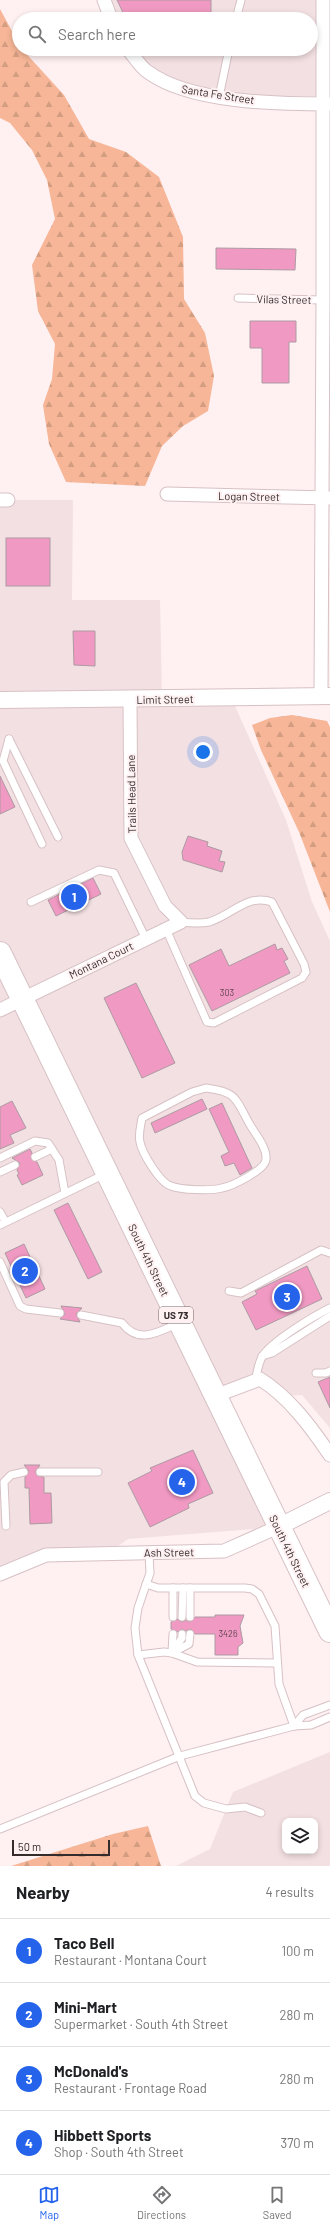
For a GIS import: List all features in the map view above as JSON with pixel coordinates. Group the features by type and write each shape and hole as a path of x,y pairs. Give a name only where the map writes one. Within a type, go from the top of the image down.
{"highway":[{"name":"South 4th Street","path":"0,953 21,999 330,1631"}],"street":[{"path":"104,0 108,12"},
{"path":"323,0 327,104 325,696"},
{"name":"Santa Fe Street","path":"134,56 147,72 184,91 238,100 327,104"},
{"name":"Logan Street","path":"167,494 326,498"},
{"name":"Limit Street","path":"0,700 325,696"},
{"name":"Trails Head Lane","path":"130,699 131,838 165,906 181,922"},
{"name":"Montana Court","path":"0,1010 181,922"},
{"path":"216,1396 260,1379 277,1390 316,1434 330,1455"},
{"name":"Ash Street","path":"0,1574 46,1555 224,1551 278,1527 330,1501"}],"lane":[{"path":"238,12 241,0"},
{"path":"219,97 228,56"},
{"name":"Vilas Street","path":"238,298 327,300"},
{"path":"42,844 3,761 9,739 58,837"},
{"path":"31,902 99,870 110,871 114,873 146,939"},
{"path":"166,929 207,1022 214,1023 302,978 306,972 272,902 267,900 248,902 210,922 181,922"},
{"path":"206,1088 226,1090 234,1097 264,1148 266,1159 264,1166 255,1173 223,1188 208,1189 170,1186 162,1180 148,1159 140,1142 142,1118 192,1092 206,1088"},
{"path":"0,1158 35,1141 48,1143 58,1160 65,1193"},
{"path":"35,1157 52,1149"},
{"path":"0,1172 15,1165"},
{"path":"0,1212 2,1223 107,1173"},
{"path":"230,1291 241,1293 321,1250 330,1248"},
{"path":"321,1250 330,1254"},
{"path":"0,1262 20,1306 26,1309 60,1313"},
{"path":"255,1382 262,1356 270,1347 310,1318 330,1308"},
{"path":"81,1315 122,1323 128,1331 136,1335 147,1336 180,1322"},
{"path":"262,1356 272,1353 330,1316"},
{"path":"316,1373 326,1373 330,1371"},
{"path":"6,1526 4,1482 12,1475 24,1472"},
{"path":"40,1472 98,1472"},
{"path":"149,1553 150,1573 138,1608 135,1628 138,1655 195,1796 204,1803 226,1809 245,1807 261,1814"},
{"path":"146,1584 158,1588 245,1588 252,1589 259,1594 274,1626 279,1684 294,1726"},
{"path":"173,1588 173,1617"},
{"path":"186,1588 186,1617"},
{"path":"172,1653 173,1634"},
{"path":"172,1653 182,1638 182,1634"},
{"path":"172,1653 189,1644 190,1634"},
{"path":"138,1655 172,1653 198,1662 276,1663"},
{"path":"294,1726 303,1715 330,1705"},
{"path":"0,1829 180,1756 294,1726 311,1725 330,1717"}],"shaded area":[{"path":"104,0 323,0 324,104 183,91 137,56 318,56 318,12 108,12"},
{"path":"0,500 73,500 72,600 160,600 162,698 231,697 286,820 312,902 330,941 330,1428 302,1395 283,1396 260,1379 216,1395 278,1527 128,1539 107,1554 46,1555 0,1574"},
{"path":"330,1752 330,1866 176,1866 210,1849 233,1792"}],"green space":[{"path":"0,9 12,31 12,56 28,56 64,95 89,139 126,152 159,177 183,237 184,299 205,333 214,376 208,411 183,426 162,446 145,486 66,482 49,444 43,405 52,379 55,344 38,311 32,265 55,219 47,180 32,150 10,123 0,118"},
{"path":"292,715 327,721 330,727 330,912 299,832 261,750 252,725 270,718"},
{"path":"148,1826 161,1866 11,1866 113,1834"}],"building":[{"path":"117,0 211,0 211,12 123,12"},
{"path":"216,248 296,249 295,270 216,269"},
{"path":"250,321 296,321 296,342 289,342 289,383 262,383 262,348 250,348"},
{"path":"6,538 50,538 50,586 6,586"},
{"path":"73,631 95,631 95,666 74,665"},
{"path":"0,776 15,807 0,814"},
{"path":"188,836 208,842 207,846 222,851 219,861 225,862 222,872 183,860 182,852"},
{"path":"93,878 101,894 56,916 48,900"},
{"path":"275,944 277,950 282,948 288,959 284,961 290,973 212,1011 189,965 221,949 229,966"},
{"path":"136,983 175,1063 142,1078 104,998"},
{"path":"202,1099 207,1109 155,1133 151,1123"},
{"path":"12,1101 26,1128 10,1135 14,1143 0,1149 0,1107"},
{"path":"222,1103 252,1168 240,1175 234,1163 225,1166 221,1156 229,1152 209,1109"},
{"path":"30,1149 32,1153 31,1159 37,1162 43,1175 22,1185 17,1175 19,1174 17,1170 20,1163 12,1158"},
{"path":"68,1203 102,1272 88,1279 54,1210"},
{"path":"24,1244 45,1289 26,1298 5,1253"},
{"path":"307,1266 322,1299 256,1330 242,1302 257,1294 255,1291"},
{"path":"61,1306 82,1308 76,1314 80,1322 60,1319 65,1314"},
{"path":"330,1377 330,1408 318,1382"},
{"path":"193,1450 213,1493 188,1504 189,1508 150,1527 128,1483 152,1471 150,1468"},
{"path":"24,1465 40,1465 35,1472 38,1476 44,1477 44,1493 51,1493 52,1523 30,1524 29,1488 25,1488 25,1477 29,1471"},
{"path":"215,1615 244,1615 240,1626 243,1643 238,1647 238,1655 215,1655 215,1634 195,1634 191,1629 186,1631 182,1629 178,1632 171,1629 171,1622 178,1619 181,1622 186,1620 190,1622 195,1617 215,1617"}],"place":[{"name":"Taco Bell","path":"74,897"},
{"name":"Mini-Mart","path":"25,1271"},
{"name":"McDonald's","path":"287,1297"},
{"name":"Hibbett Sports","path":"182,1482"}]}
